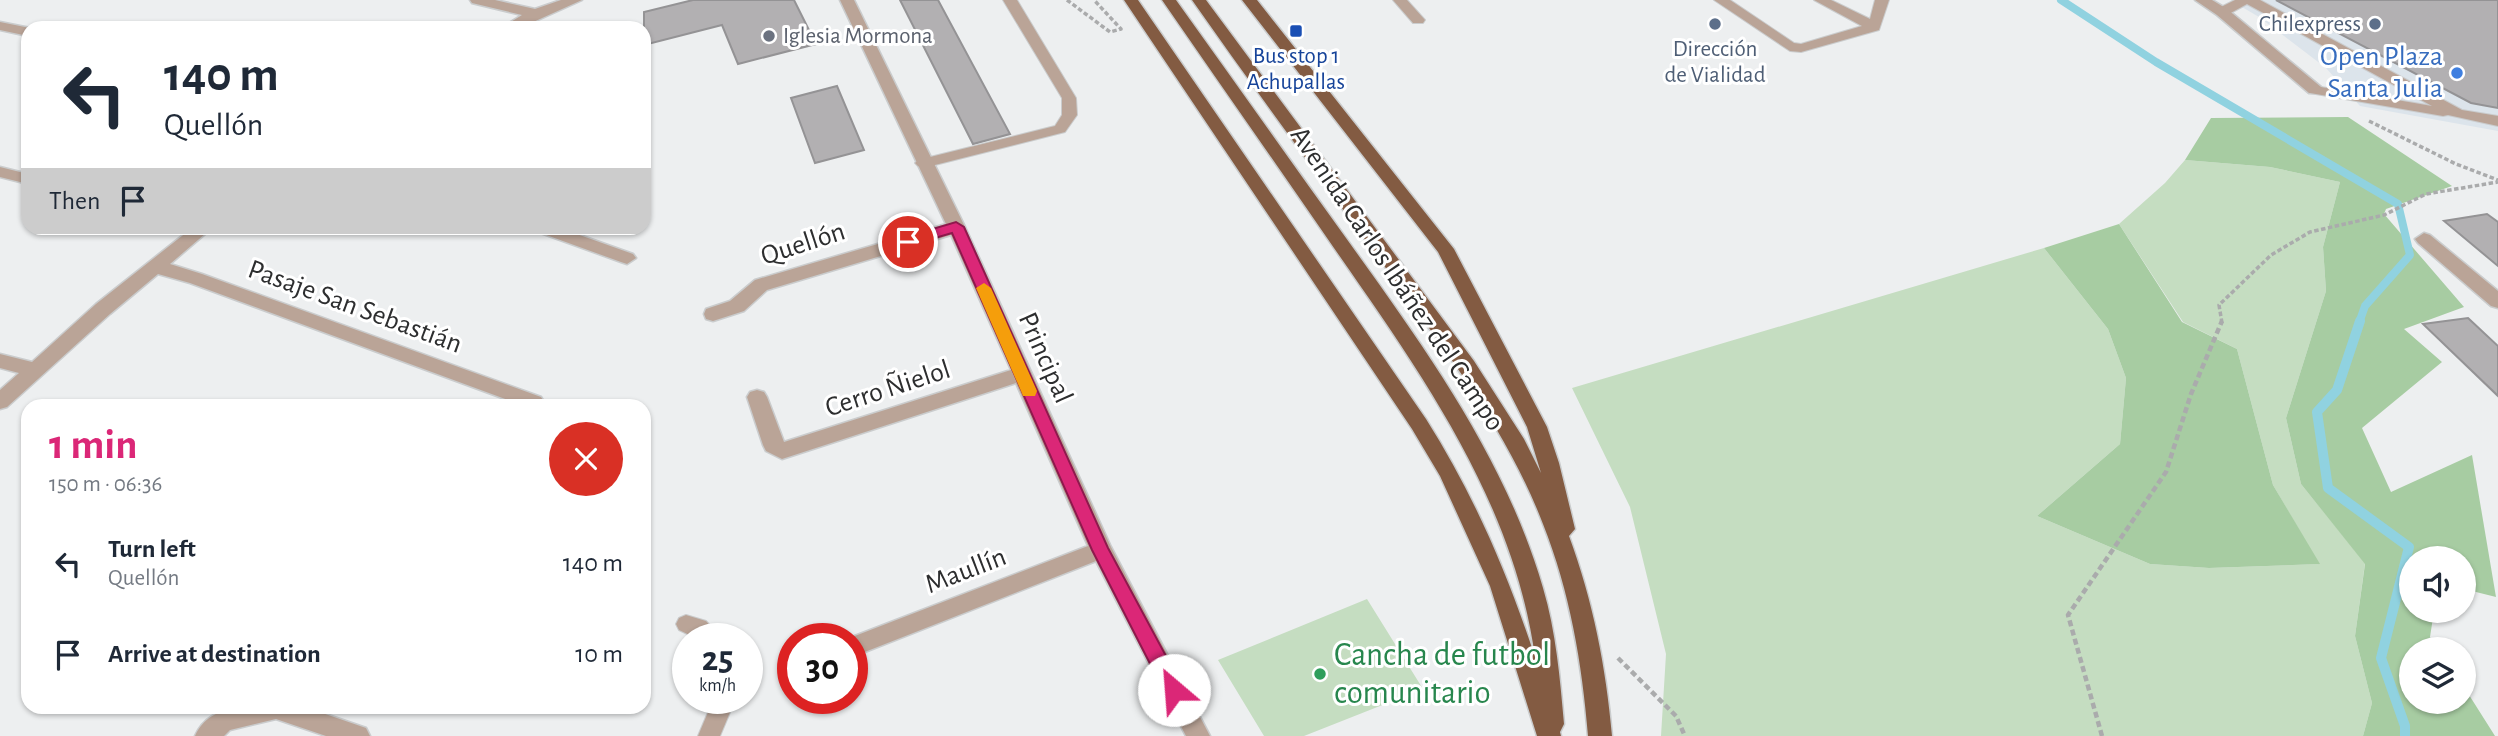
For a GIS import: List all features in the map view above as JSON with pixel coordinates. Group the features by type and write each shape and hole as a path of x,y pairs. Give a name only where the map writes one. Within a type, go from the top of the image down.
{"highway":[{"path":"1131,0 1449,472 1501,586 1551,736"},
{"name":"Avenida Carlos Ibáñez del Campo","path":"1169,0 1431,372 1480,455 1511,521 1535,599 1548,664 1551,736"},
{"name":"Avenida Carlos Ibáñez del Campo","path":"1199,0 1495,408 1537,486 1572,575 1586,625 1595,677 1600,736"},
{"path":"1255,5 1445,249 1537,427 1559,502 1572,575"}],"street":[{"path":"477,0 536,14"},
{"path":"522,21 575,0"},
{"name":"Principal","path":"847,0 956,227 1101,550 1198,736"},
{"path":"2202,0 2222,12 2315,90"},
{"path":"0,26 21,30"},
{"path":"0,172 21,176"},
{"name":"Quellón","path":"713,314 737,306 761,285 956,227"},
{"path":"0,402 194,235"},
{"path":"563,235 627,258"},
{"path":"2424,239 2498,301"},
{"name":"Pasaje San Sebastián","path":"156,267 196,278 526,399"},
{"path":"0,361 34,370"},
{"name":"Cerro Ñielol","path":"757,397 773,445 782,452 1021,374"},
{"name":"Maullín","path":"868,641 1101,550"},
{"path":"207,736 223,721 252,714"},
{"path":"294,714 358,736"}],"lane":[{"path":"923,163 1060,129 1068,120 1071,110 1069,98 1010,0"},
{"path":"1400,0 1418,20"},
{"path":"1721,0 1790,47 1801,47 1874,27"},
{"path":"1821,0 1874,27"},
{"path":"1874,27 1882,0"},
{"path":"2222,12 2247,0 2458,114"},
{"path":"2315,90 2498,121"},
{"path":"709,736 718,714"}],"path":[{"path":"1066,0 1110,32 1121,29 1094,0"},
{"path":"2363,118 2456,164 2498,181"},
{"path":"2102,736 2068,615 2166,472 2191,394 2222,324 2218,305 2271,255 2310,232 2384,215 2426,194 2498,181"},
{"path":"1586,625 1676,716 1685,736"}],"shaded area":[{"path":"2230,0 2498,0 2498,131 2360,106 2326,68 2259,17"}],"green space":[{"path":"2348,117 2452,186 2386,209 2384,214 2464,307 2404,329 2442,362 2362,428 2391,492 2472,455 2496,597 2476,592 2476,546 2399,546 2399,623 2432,623 2430,637 2399,637 2399,714 2476,714 2476,706 2495,736 2363,736 2372,703 2355,636 2365,564 2301,484 2286,418 2326,291 2323,247 2340,182 2270,167 2185,160 2211,118"},
{"path":"2185,160 2270,167 2340,182 2323,247 2326,291 2286,418 2301,484 2365,563 2355,636 2372,703 2363,736 1661,736 1666,654 1630,507 1572,388 2044,248 2108,329 2126,378 2120,444 2037,516 2150,564 2209,568 2319,564 2273,485 2237,349 2183,322 2119,224 2165,183"},
{"path":"2119,224 2182,322 2237,349 2273,485 2320,564 2209,568 2150,564 2037,516 2120,444 2126,378 2108,329 2044,248"},
{"name":"Cancha de futbol comunitario","path":"1367,599 1423,689 1304,736 1264,736 1218,660"}],"building":[{"name":"Iglesia Mormona","path":"693,0 794,0 816,44 738,64 722,25 651,43 651,21 644,21 644,12"},
{"path":"900,0 938,0 1010,134 973,144"},
{"name":"Open Plaza Santa Julia","path":"2276,0 2498,0 2498,108 2471,103"},
{"path":"837,86 864,150 815,163 791,98"},
{"path":"2487,214 2498,222 2498,266 2444,221"},
{"path":"2468,318 2498,346 2498,396 2423,324"}],"waterway":[{"path":"2061,0 2156,62 2398,204 2410,255 2365,306 2359,323"},
{"path":"2360,321 2337,390 2317,412 2328,488 2409,547 2381,658 2405,726 2405,736"}],"slow traffic":[{"path":"984,288 1029,391"}],"place":[{"name":"Dirección de Vialidad","path":"1715,24"},
{"name":"Chilexpress","path":"2375,24"},
{"name":"Bus stop 1 Achupallas","path":"1296,31"},
{"name":"Iglesia Mormona","path":"769,36"},
{"name":"Open Plaza Santa Julia","path":"2457,73"},
{"name":"Cancha de futbol comunitario","path":"1320,674"}],"route":[{"path":"908,242 956,227 1101,550 1174,690"}]}
